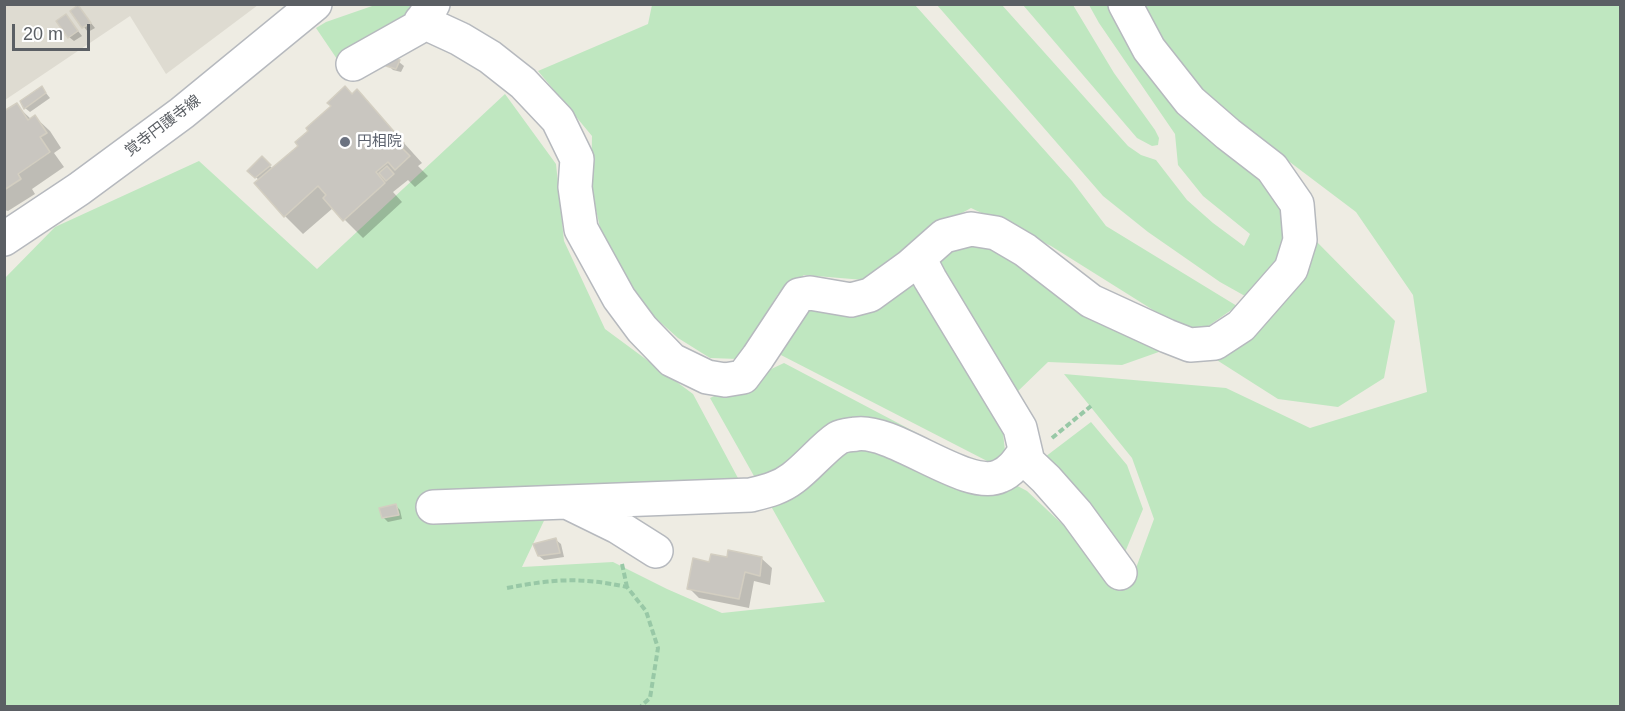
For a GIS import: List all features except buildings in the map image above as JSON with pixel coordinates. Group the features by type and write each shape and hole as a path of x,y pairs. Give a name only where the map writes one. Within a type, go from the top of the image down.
{"street":[{"name":"覚寺円護寺線","path":"4,239 79,189 182,113 315,4"},
{"path":"353,64 417,28 427,13 523,83 558,120 577,159 575,187 582,229 619,298 642,329 672,360 707,377 725,380 743,377 799,295 810,293 851,300 870,295 944,236 971,229 996,234 1025,250 1091,301 1190,345 1215,343 1241,326 1291,269 1300,240 1297,204 1272,168 1190,101 1149,49 1125,4"},
{"path":"919,258 1020,428 1028,462 1077,514 1120,573"},
{"path":"433,507 751,495 773,490 792,478 839,437 860,433 876,435 951,469 983,478 997,478 1012,469 1026,453"},
{"path":"565,501 618,527 656,551"}],"path":[{"path":"1026,453 1092,406"},
{"path":"507,588 550,580 593,580 627,586 646,611 658,648 650,698 641,706"}],"shaded area":[{"path":"5,5 258,5 166,74 130,16 5,100"}],"green space":[{"path":"375,5 421,5 397,29 337,59 316,28 326,22"},
{"path":"652,5 915,5 1072,181 1106,226 1237,306 1204,329 1177,325 1051,246 971,208 922,235 864,280 804,275 778,294 738,359 710,358 678,338 640,304 606,255 591,187 592,136 538,71 648,24"},
{"path":"937,5 1002,5 1128,146 1141,155 1156,160 1187,200 1244,246 1250,234 1203,196 1178,165 1175,134 1089,5 1117,5 1289,203 1289,250 1256,299 1245,296 1220,282 1148,232 1103,196"},
{"path":"1023,5 1073,5 1114,73 1155,130 1159,138 1158,145 1152,146 1137,138"},
{"path":"1138,5 1620,5 1620,706 5,706 4,279 55,227 199,161 317,269 505,94 556,164 564,241 605,329 693,394 739,480 561,485 522,567 613,562 722,613 825,602 710,398 784,363 1027,491 1129,587 1154,519 1132,458 1064,374 1226,388 1310,428 1427,392 1413,295 1356,212 1197,92"},
{"path":"1314,239 1395,321 1384,378 1338,407 1278,399 1212,357"},
{"path":"995,242 1170,348 1122,365 1048,362 1014,395 932,265 957,246"},
{"path":"916,276 1002,424 1006,460 991,463 777,353 806,302"},
{"path":"1091,422 1127,465 1143,509 1121,562 1041,460"}],"place":[{"name":"円相院","path":"345,142"}]}
